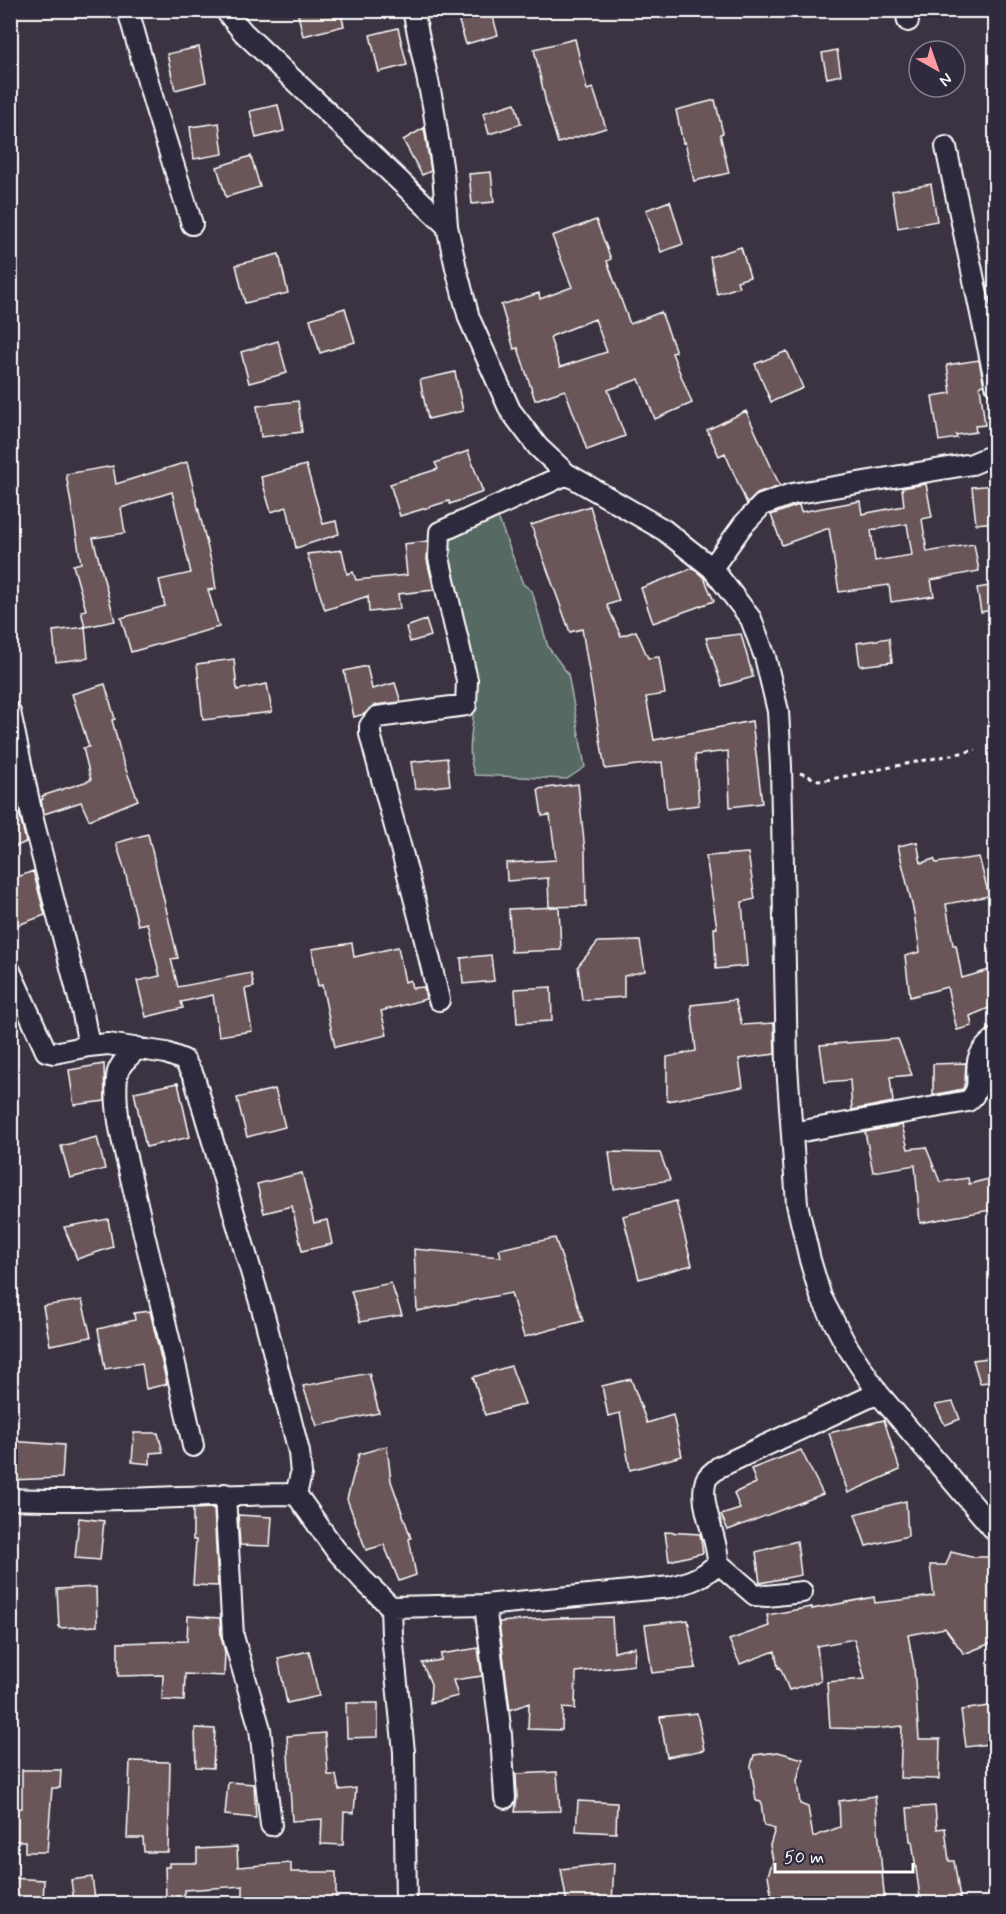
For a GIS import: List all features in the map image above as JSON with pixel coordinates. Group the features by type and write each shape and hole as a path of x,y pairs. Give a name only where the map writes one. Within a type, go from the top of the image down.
{"street":[{"path":"128,10 192,224"},
{"path":"225,10 243,32 447,226"},
{"path":"413,10 434,105 447,226 469,318 510,410 538,447 567,474 664,530 712,568 751,620 765,657 778,711 787,1066 797,1204 810,1260 821,1297 845,1343 878,1393 996,1532"},
{"path":"946,147 996,385"},
{"path":"712,568 743,525 762,505 792,494 972,464 996,454"},
{"path":"439,1000 427,944 384,790 370,726 377,717 466,705 467,680 439,558 440,532 567,474"},
{"path":"10,712 33,820 83,1014 89,1046"},
{"path":"10,971 46,1051 54,1053 108,1044 138,1048 166,1053 184,1060 194,1077 265,1319 299,1452 301,1474 296,1494 335,1549 391,1607 404,1752 406,1904"},
{"path":"792,1133 968,1101 978,1089 978,1061 982,1052 996,1038"},
{"path":"138,1048 119,1069 117,1078 119,1122 193,1446"},
{"path":"391,1607 485,1605 671,1587 694,1581 718,1563 718,1552 704,1494 707,1478 719,1467 878,1393"},
{"path":"10,1499 65,1501 225,1494 296,1494"},
{"path":"225,1494 233,1636 260,1729 271,1825"},
{"path":"718,1563 755,1595 802,1592"},
{"path":"485,1605 501,1735 505,1798"}],"path":[{"path":"781,766 821,781 976,750"}],"green space":[{"path":"498,517 523,584 532,591 548,647 568,674 585,767 567,779 475,775 472,766 470,748 474,702 473,681 463,620 445,538"}],"building":[{"path":"297,10 340,10 344,26 303,36"},
{"path":"474,10 491,10 498,35 466,44 457,15"},
{"path":"398,28 407,65 379,72 370,35"},
{"path":"575,39 587,90 593,88 606,128 558,143 534,49"},
{"path":"199,47 206,82 175,90 167,54"},
{"path":"837,50 841,75 827,78 822,53"},
{"path":"715,100 729,173 694,181 676,110"},
{"path":"515,103 521,124 489,134 483,113"},
{"path":"278,105 284,131 256,138 250,111"},
{"path":"219,123 223,154 194,159 190,127"},
{"path":"424,128 431,171 422,175 403,140"},
{"path":"251,156 260,187 226,197 217,167"},
{"path":"491,172 494,202 472,204 469,174"},
{"path":"931,184 937,221 898,228 892,191"},
{"path":"670,201 683,244 661,252 646,210"},
{"path":"596,220 611,259 607,261 630,324 661,312 676,352 672,353 692,403 655,419 639,379 608,390 625,436 587,450 565,390 535,400 518,348 514,349 501,305 539,293 540,299 572,287 552,236","holes":["595,319 607,352 560,367 550,338"]},
{"path":"741,247 750,277 737,281 739,287 717,294 710,257"},
{"path":"279,254 288,293 245,303 236,265"},
{"path":"345,308 355,342 320,353 310,319"},
{"path":"278,341 287,373 249,383 241,352"},
{"path":"787,351 803,388 771,402 755,364"},
{"path":"979,360 984,385 980,386 985,425 975,426 976,432 956,435 957,438 939,441 932,396 951,393 947,365"},
{"path":"455,372 463,411 428,419 420,380"},
{"path":"298,401 302,432 261,437 257,406"},
{"path":"746,411 780,486 757,494 747,504 725,453 719,456 707,430"},
{"path":"468,451 483,492 450,504 449,501 400,516 390,484 438,469 435,463"},
{"path":"187,462 213,569 216,589 208,590 219,627 131,652 121,618 165,606 159,580 191,573 172,492 121,508 125,533 93,538 115,621 85,627 81,611 86,610 73,565 81,563 66,474 113,466 116,484"},
{"path":"306,465 323,524 336,521 339,534 296,548 287,507 271,512 261,477"},
{"path":"926,484 932,517 922,519 927,552 974,544 979,571 931,580 934,596 891,602 889,585 839,592 829,528 782,545 771,515 799,505 801,512 860,501 862,514 904,506 902,488","holes":["907,524 912,555 875,561 871,530"]},
{"path":"996,485 996,522 976,524 972,487"},
{"path":"590,506 619,601 607,605 621,636 636,631 648,658 659,657 665,694 646,697 654,740 752,721 762,803 730,807 728,751 695,755 699,805 667,809 662,762 605,769 582,629 570,632 531,525"},
{"path":"428,541 427,560 434,590 398,594 400,609 369,612 368,596 325,610 307,554 342,550 347,574 353,572 356,580 407,575 404,544"},
{"path":"693,568 704,578 714,601 653,623 641,588"},
{"path":"996,585 996,609 981,612 977,588"},
{"path":"426,620 431,636 410,642 406,627"},
{"path":"85,627 88,658 56,662 53,631"},
{"path":"741,634 753,677 722,686 706,638"},
{"path":"889,638 892,662 860,666 857,643"},
{"path":"234,659 237,690 267,684 272,712 203,720 197,664"},
{"path":"367,666 372,689 395,683 401,702 375,705 364,714 354,717 344,671"},
{"path":"105,684 115,719 112,720 123,762 138,800 89,820 81,802 44,814 42,796 91,780 83,748 89,747 72,694"},
{"path":"447,758 450,785 415,789 411,762"},
{"path":"578,784 585,851 586,906 549,907 548,878 507,881 506,863 556,860 550,815 542,816 538,789"},
{"path":"10,788 17,804 26,842 10,849"},
{"path":"148,834 178,958 171,959 178,987 251,973 254,987 245,989 252,1031 219,1036 213,995 181,1002 183,1008 146,1017 137,981 160,976 147,923 138,925 116,843"},
{"path":"917,842 921,863 934,859 936,863 979,857 989,896 946,904 953,945 956,945 962,978 996,968 996,1005 970,1016 972,1026 957,1030 947,987 910,997 905,956 920,952 914,913 898,846"},
{"path":"748,853 755,899 742,902 747,966 716,969 714,928 717,928 706,856"},
{"path":"33,871 45,915 10,928 10,880"},
{"path":"559,907 561,950 511,952 509,909"},
{"path":"640,941 645,971 624,976 624,997 582,1000 578,966 598,942"},
{"path":"352,943 354,957 398,947 405,982 410,980 412,988 424,987 426,999 381,1011 387,1035 335,1047 322,985 318,986 312,949"},
{"path":"491,955 494,981 463,984 461,958"},
{"path":"551,987 552,1021 517,1023 515,989"},
{"path":"735,1000 742,1025 774,1023 775,1054 739,1059 743,1087 667,1101 667,1057 696,1051 691,1005"},
{"path":"898,1039 912,1075 890,1077 893,1102 852,1110 850,1080 825,1082 820,1045"},
{"path":"966,1063 963,1089 933,1095 933,1064"},
{"path":"104,1064 105,1101 74,1105 69,1070"},
{"path":"178,1083 190,1137 146,1147 134,1092"},
{"path":"275,1089 285,1127 247,1137 237,1098"},
{"path":"902,1125 908,1149 926,1147 940,1182 968,1178 969,1184 996,1177 996,1209 920,1223 915,1165 873,1172 865,1132"},
{"path":"97,1137 105,1169 70,1178 61,1146"},
{"path":"609,1152 660,1153 670,1180 614,1189"},
{"path":"302,1173 314,1223 327,1220 332,1244 302,1251 292,1206 264,1213 257,1184"},
{"path":"676,1201 692,1265 639,1279 623,1216"},
{"path":"108,1219 113,1247 77,1259 64,1227"},
{"path":"555,1238 583,1321 524,1337 511,1293 417,1311 414,1249 501,1257 499,1249"},
{"path":"391,1283 402,1315 360,1322 351,1291"},
{"path":"82,1300 91,1337 50,1345 43,1306"},
{"path":"150,1311 167,1384 146,1389 142,1363 105,1369 98,1329 135,1320 134,1313"},
{"path":"996,1357 996,1381 980,1383 973,1360"},
{"path":"511,1366 525,1404 485,1415 473,1377"},
{"path":"369,1373 379,1413 317,1426 303,1386"},
{"path":"631,1379 647,1423 673,1415 682,1456 630,1470 620,1413 608,1416 602,1386"},
{"path":"953,1402 960,1419 945,1425 935,1405"},
{"path":"884,1420 900,1470 848,1493 829,1433"},
{"path":"134,1433 158,1433 163,1452 150,1453 150,1464 132,1462"},
{"path":"10,1441 64,1445 62,1478 10,1480"},
{"path":"387,1446 391,1481 411,1538 409,1539 416,1575 399,1581 384,1545 366,1550 347,1499 359,1454"},
{"path":"801,1450 823,1494 728,1530 721,1515 740,1509 734,1493 756,1483 751,1469"},
{"path":"906,1501 908,1536 866,1546 855,1514"},
{"path":"214,1508 218,1586 193,1585 196,1540 193,1540 193,1509"},
{"path":"238,1515 272,1517 270,1546 240,1545"},
{"path":"79,1518 104,1521 100,1560 75,1558"},
{"path":"665,1532 700,1534 703,1553 669,1561"},
{"path":"797,1541 801,1575 760,1583 756,1552"},
{"path":"951,1552 971,1557 996,1557 996,1641 964,1654 945,1628 908,1635 914,1667 919,1739 940,1739 939,1779 900,1778 902,1726 874,1729 830,1728 827,1682 865,1679 854,1639 817,1646 821,1681 789,1690 780,1667 778,1668 775,1651 740,1664 729,1640 769,1626 767,1615 874,1597 875,1603 934,1596 930,1565 946,1565"},
{"path":"96,1587 97,1626 59,1628 57,1589"},
{"path":"188,1616 220,1618 225,1652 224,1676 185,1674 184,1701 162,1700 163,1675 118,1676 118,1643 187,1641"},
{"path":"612,1617 614,1652 635,1647 634,1665 576,1672 575,1709 563,1708 562,1730 528,1729 529,1703 510,1710 499,1622"},
{"path":"688,1620 696,1668 652,1673 645,1625"},
{"path":"478,1648 482,1676 453,1680 458,1696 430,1703 431,1684 422,1663 441,1660 441,1654"},
{"path":"309,1651 319,1696 287,1703 278,1658"},
{"path":"346,1703 378,1703 378,1737 347,1738"},
{"path":"996,1705 996,1743 966,1747 961,1710"},
{"path":"697,1713 704,1750 667,1757 660,1717"},
{"path":"195,1728 215,1729 213,1768 196,1767"},
{"path":"325,1733 328,1775 336,1775 339,1790 356,1788 354,1813 344,1812 343,1845 321,1844 322,1819 292,1821 287,1736"},
{"path":"778,1752 803,1759 797,1781 800,1804 808,1807 813,1837 840,1827 839,1801 875,1796 885,1904 773,1904 768,1875 773,1861 770,1845 775,1829 764,1826 761,1802 756,1801 751,1766 754,1755"},
{"path":"130,1761 170,1762 168,1852 144,1852 143,1838 127,1838"},
{"path":"22,1770 61,1770 60,1788 52,1788 47,1852 25,1852 25,1841 10,1841 10,1809 22,1808"},
{"path":"557,1772 560,1811 515,1812 516,1774"},
{"path":"228,1782 254,1784 256,1818 225,1815"},
{"path":"578,1801 617,1803 616,1833 576,1831"},
{"path":"935,1806 937,1829 945,1828 949,1861 954,1861 961,1904 921,1904 907,1808"},
{"path":"237,1847 238,1867 291,1863 291,1872 336,1872 336,1900 294,1900 294,1904 243,1904 243,1886 184,1890 184,1900 166,1900 165,1867 169,1867 169,1863 197,1863 197,1849"},
{"path":"614,1863 612,1904 567,1904 561,1869"},
{"path":"92,1877 95,1899 74,1902 71,1880"},
{"path":"10,1878 44,1880 43,1904 10,1904"}]}
